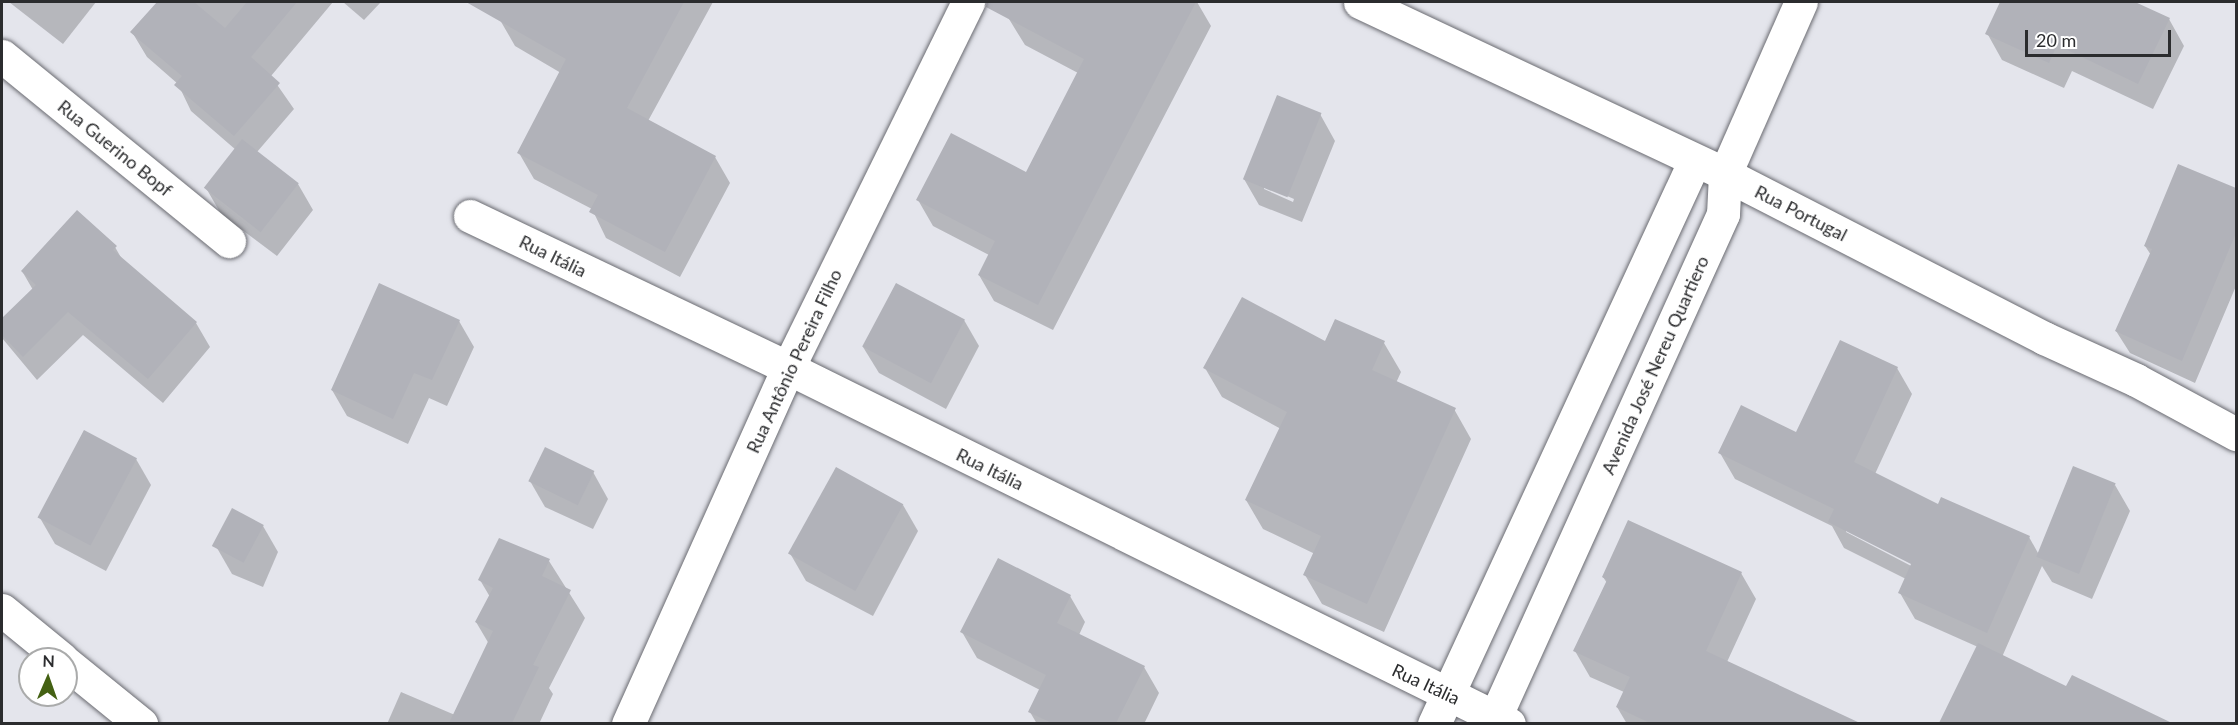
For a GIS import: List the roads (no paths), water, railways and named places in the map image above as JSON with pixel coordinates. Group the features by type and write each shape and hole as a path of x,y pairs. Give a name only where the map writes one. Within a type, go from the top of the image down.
{"street":[{"name":"Rua Antônio Pereira Filho","path":"628,723 789,368 968,2"},
{"name":"Rua Portugal","path":"1360,2 1725,174 2236,434"},
{"name":"Avenida José Nereu Quartiero","path":"1498,721 1723,214 1725,174 1801,2"},
{"name":"Rua Guerino Bopf","path":"2,56 229,241"},
{"path":"1441,709 1695,160"},
{"name":"Rua Itália","path":"470,216 789,368 1441,709 1498,721"},
{"path":"2,610 47,647"},
{"path":"78,673 141,723"}]}
